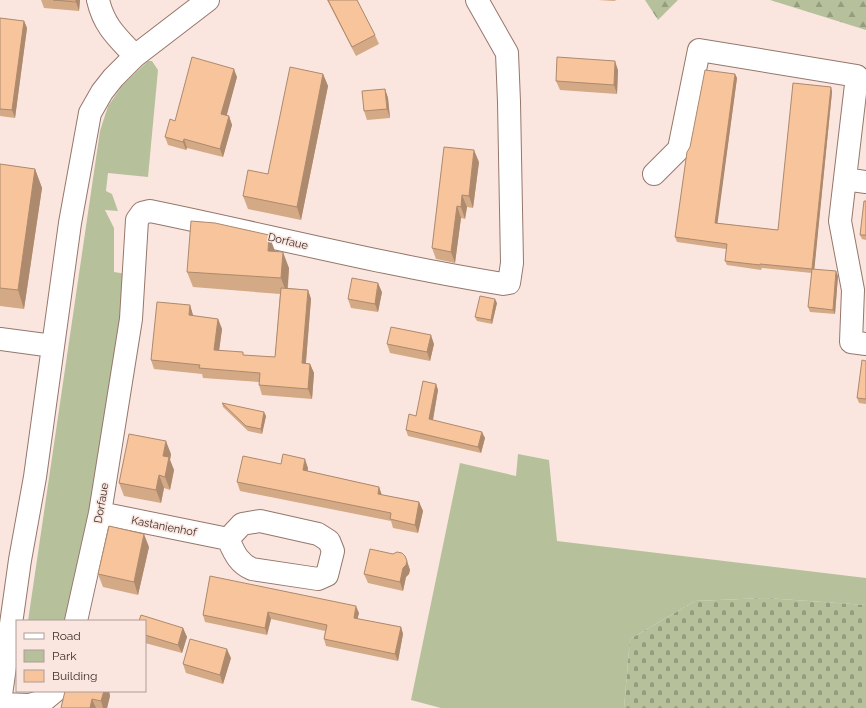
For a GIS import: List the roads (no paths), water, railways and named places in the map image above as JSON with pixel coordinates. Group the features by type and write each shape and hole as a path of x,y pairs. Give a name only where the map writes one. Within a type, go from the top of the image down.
{"street":[{"path":"98,0 101,13 116,37 135,56"},
{"path":"54,692 43,701 29,705 0,703 20,560 35,476 70,223 87,126 90,113 100,94 113,78 135,56 208,0"},
{"name":"Dorfaue","path":"76,620 100,513 131,319 137,220 142,212 150,211 207,222 378,261 503,284 509,283 512,262 507,53 477,0"},
{"path":"654,174 679,149 699,50 858,76 840,221 853,290 851,342 866,344"},
{"path":"845,179 866,182"},
{"path":"0,339 52,346"},
{"name":"Kastanienhof","path":"100,513 228,539"}]}
